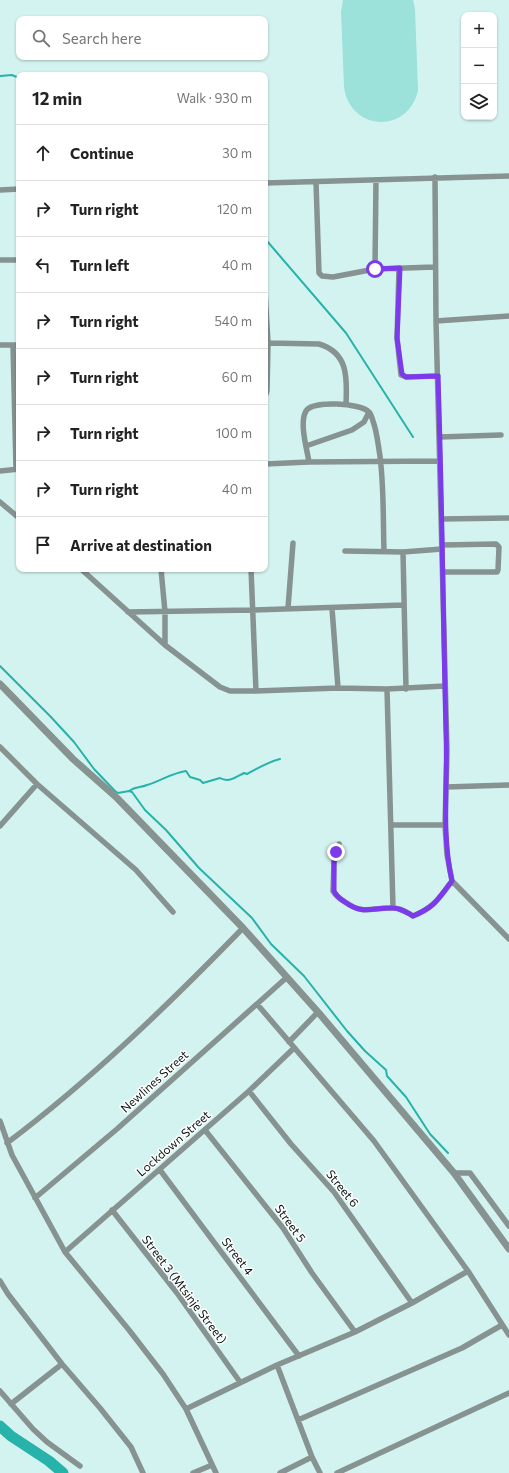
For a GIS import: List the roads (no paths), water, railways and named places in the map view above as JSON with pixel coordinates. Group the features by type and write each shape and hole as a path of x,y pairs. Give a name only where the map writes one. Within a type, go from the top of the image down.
{"street":[{"path":"268,183 509,176"},
{"path":"434,177 445,686 445,825 447,855 452,881 509,939"},
{"path":"375,269 376,180"},
{"path":"316,182 319,273 322,276 327,278 375,269 435,267"},
{"path":"0,190 16,189"},
{"path":"0,260 16,260"},
{"path":"400,268 397,338 402,374 406,377 438,376"},
{"path":"436,321 509,316"},
{"path":"268,343 319,344 325,345 334,352 341,360 346,371 346,404"},
{"path":"0,345 16,345"},
{"path":"309,462 304,432 304,419 306,411 311,407 346,404 360,406 370,412 375,426 380,462 383,495 384,551"},
{"path":"306,446 352,430 364,422 370,412"},
{"path":"439,437 501,435"},
{"path":"268,464 439,461"},
{"path":"0,471 16,469"},
{"path":"0,502 16,515"},
{"path":"441,519 509,518"},
{"path":"288,608 292,543"},
{"path":"345,551 403,552 442,547 496,544 499,547 497,572 442,572"},
{"path":"403,552 406,689"},
{"path":"84,572 165,645 220,687 230,691 338,688 406,689 445,686"},
{"path":"161,572 165,612 165,645"},
{"path":"251,572 256,691"},
{"path":"128,612 404,605"},
{"path":"332,608 338,688"},
{"path":"0,684 73,759 117,798 243,928 286,978 318,1012 454,1173 509,1249"},
{"path":"387,689 393,908"},
{"path":"0,747 37,784 136,870 173,912"},
{"path":"0,826 37,784"},
{"path":"446,787 509,786"},
{"path":"391,825 445,825"},
{"path":"339,844 334,862 334,891 335,894 357,910 393,908 404,910 413,916 427,910 432,906 452,881"},
{"path":"7,1143 44,1115 81,1083 190,982 243,928"},
{"name":"Newlines Street","path":"35,1198 117,1129 286,978"},
{"path":"257,1004 374,1141 468,1271 509,1335"},
{"path":"289,1042 318,1012"},
{"name":"Lockdown Street","path":"65,1252 249,1091 294,1048"},
{"name":"Street 6","path":"249,1091 291,1144 334,1192 412,1303"},
{"path":"0,1121 7,1143 65,1252 163,1374 186,1409 216,1473"},
{"name":"Street 5","path":"205,1130 283,1228 312,1273 355,1332"},
{"name":"Street 4","path":"160,1170 299,1356"},
{"path":"454,1173 470,1173 509,1226"},
{"name":"Street 3 (Mtsinje Street)","path":"112,1210 177,1293 240,1382"},
{"path":"186,1409 277,1365 355,1332 412,1303 468,1271"},
{"path":"0,1281 8,1294 62,1364 131,1447 143,1473"},
{"path":"298,1420 462,1348 502,1326"},
{"path":"10,1404 62,1364"},
{"path":"277,1365 312,1457 320,1473"},
{"path":"0,1391 10,1404 47,1442 80,1466"},
{"path":"337,1473 509,1393"},
{"path":"280,1473 312,1457"},
{"path":"193,1473 212,1465"}],"waterway":[{"path":"0,76 12,75 16,77"},
{"path":"268,242 346,333 413,437"},
{"path":"0,666 74,742 94,769 115,791 118,793 129,791 132,792 145,810 166,830 199,868 252,918 271,944 304,976 347,1031 365,1051 386,1070 387,1076 406,1097 430,1134 448,1153"},
{"path":"129,791 176,773 186,771 190,777 200,780 203,783 220,778 229,780 244,773 247,774 267,763 280,759"},
{"path":"0,1426 11,1436 49,1461 63,1473"}]}
